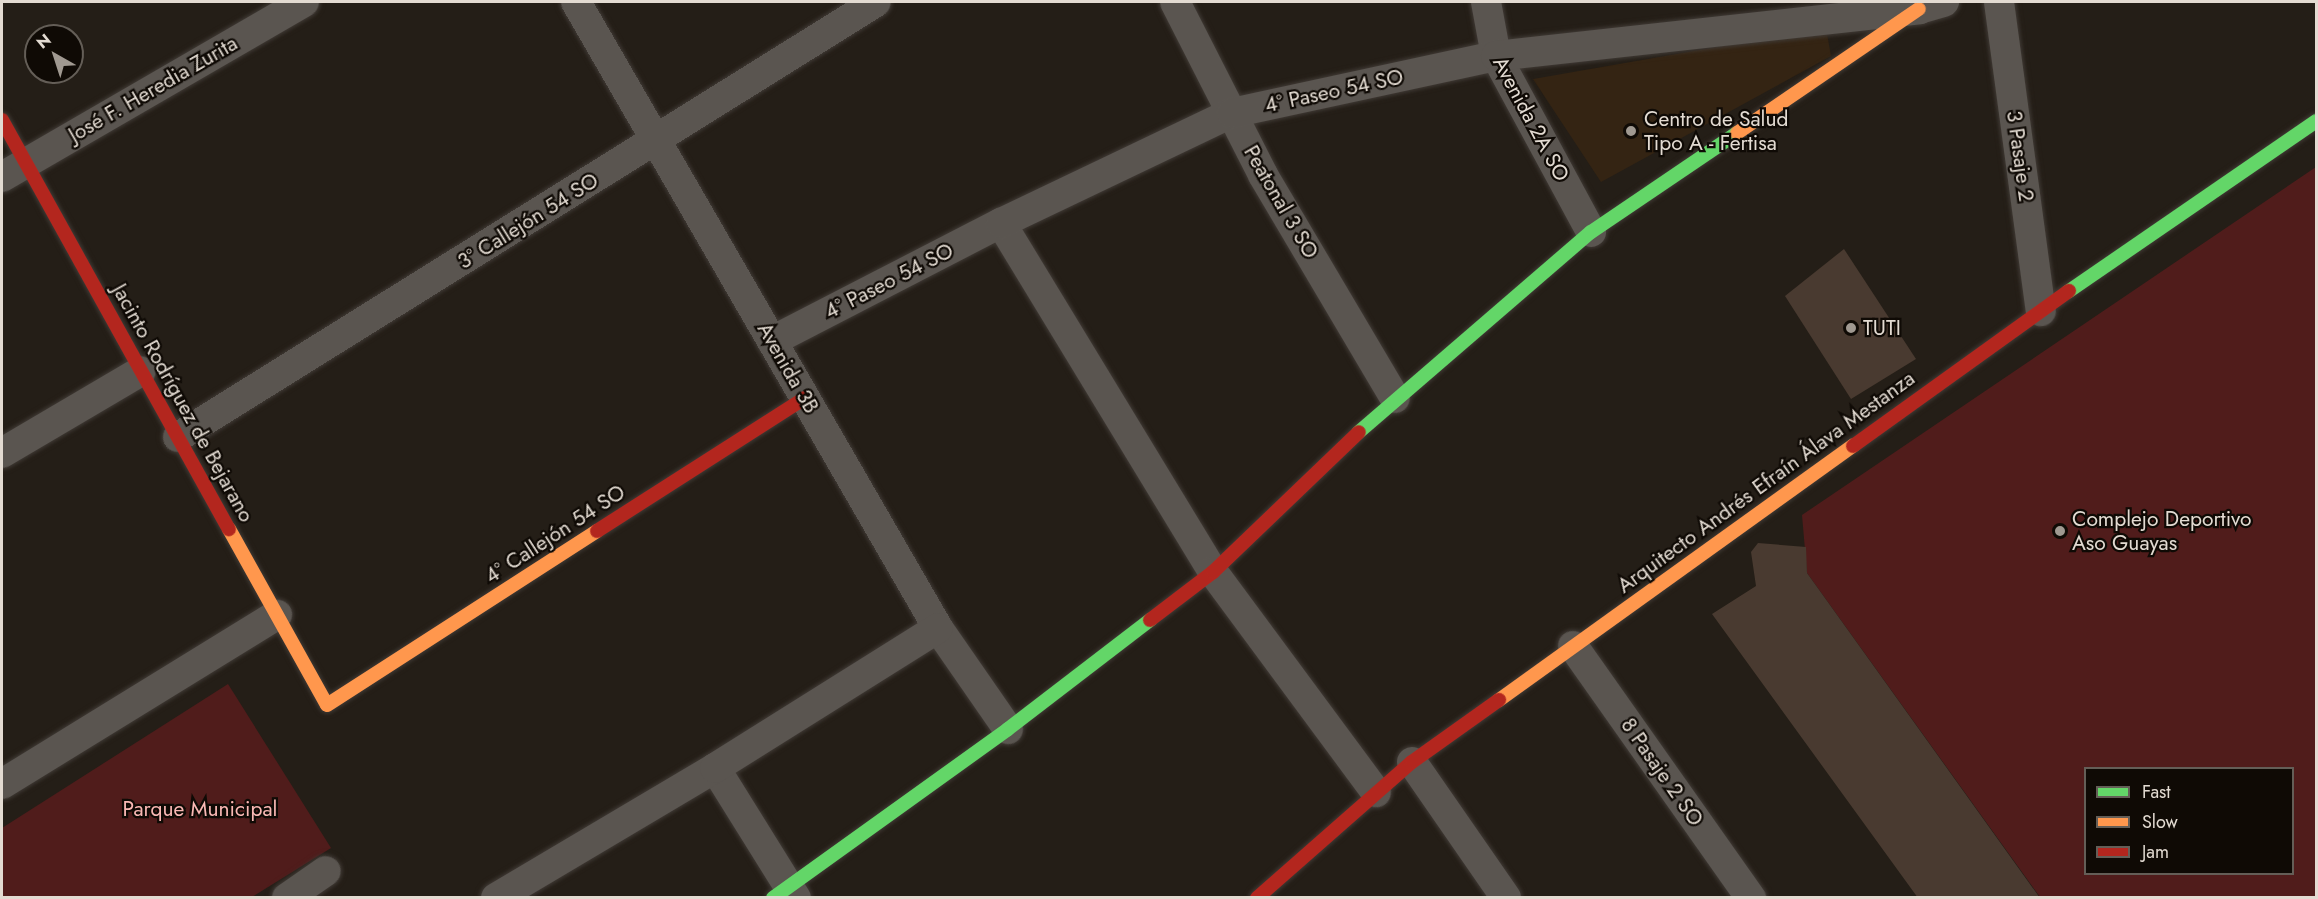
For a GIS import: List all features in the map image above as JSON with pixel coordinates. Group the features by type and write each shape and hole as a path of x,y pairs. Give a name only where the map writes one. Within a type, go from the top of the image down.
{"street":[{"name":"José F. Heredia Zurita","path":"13,170 304,2"},
{"name":"Avenida 3B","path":"576,2 938,628 1008,729"},
{"name":"3º Callejón 54 SO","path":"178,437 657,141 876,2"},
{"name":"Peatonal 3 SO","path":"1175,2 1263,175 1395,398"},
{"name":"Avenida 2A SO","path":"1486,2 1496,56 1591,232"},
{"name":"3 Pasaje 2","path":"1999,2 2041,311"},
{"name":"4º Paseo 54 SO","path":"772,340 1001,223 1232,113 1496,56 1931,5"},
{"path":"715,768 786,894 1008,729 1213,572 1395,398 1591,232 1931,5"},
{"name":"Jacinto Rodríguez de Bejarano","path":"2,120 13,170 141,371 327,705"},
{"name":"Arquitecto Andrés Efraín Álava Mestanza","path":"1263,896 1412,762 2041,311 2316,121"},
{"path":"1001,223 1213,572 1376,792"},
{"path":"2,453 141,371"},
{"name":"4º Callejón 54 SO","path":"327,705 805,398"},
{"path":"2,784 277,615"},
{"path":"496,897 715,768 938,628"},
{"name":"8 Pasaje 2 SO","path":"1573,646 1751,897"},
{"path":"1412,762 1506,897"},
{"path":"287,897 326,871"}],"shaded area":[{"name":"Centro de Salud Tipo A - Fertisa","path":"1826,28 1831,56 1601,182 1533,79"}],"green space":[{"name":"Complejo Deportivo Aso Guayas","path":"2316,167 2316,897 2040,897 1807,573 1802,515"},
{"name":"Parque Municipal","path":"228,684 331,848 252,897 3,897 2,828"}],"building":[{"name":"TUTI","path":"1844,249 1916,359 1851,399 1785,296"},
{"path":"1758,543 1806,547 1807,573 2040,898 1918,898 1712,614 1756,586 1751,552"}],"traffic: fast":[{"path":"2069,291 2316,121"},
{"path":"1359,432 1591,232 1737,133"},
{"path":"773,898 1008,729 1150,620"}],"traffic: slow":[{"path":"1737,133 1919,9"},
{"path":"1499,700 1853,446"},
{"path":"229,529 327,705 597,531"}],"traffic: jam":[{"path":"2,120 229,529"},
{"path":"1853,446 2069,291"},
{"path":"597,531 805,398"},
{"path":"1150,620 1213,572 1359,432"},
{"path":"1257,898 1412,762 1499,700"}],"place":[{"name":"Centro de Salud Tipo A - Fertisa","path":"1631,131"},
{"name":"TUTI","path":"1851,328"},
{"name":"Complejo Deportivo Aso Guayas","path":"2060,531"}]}
